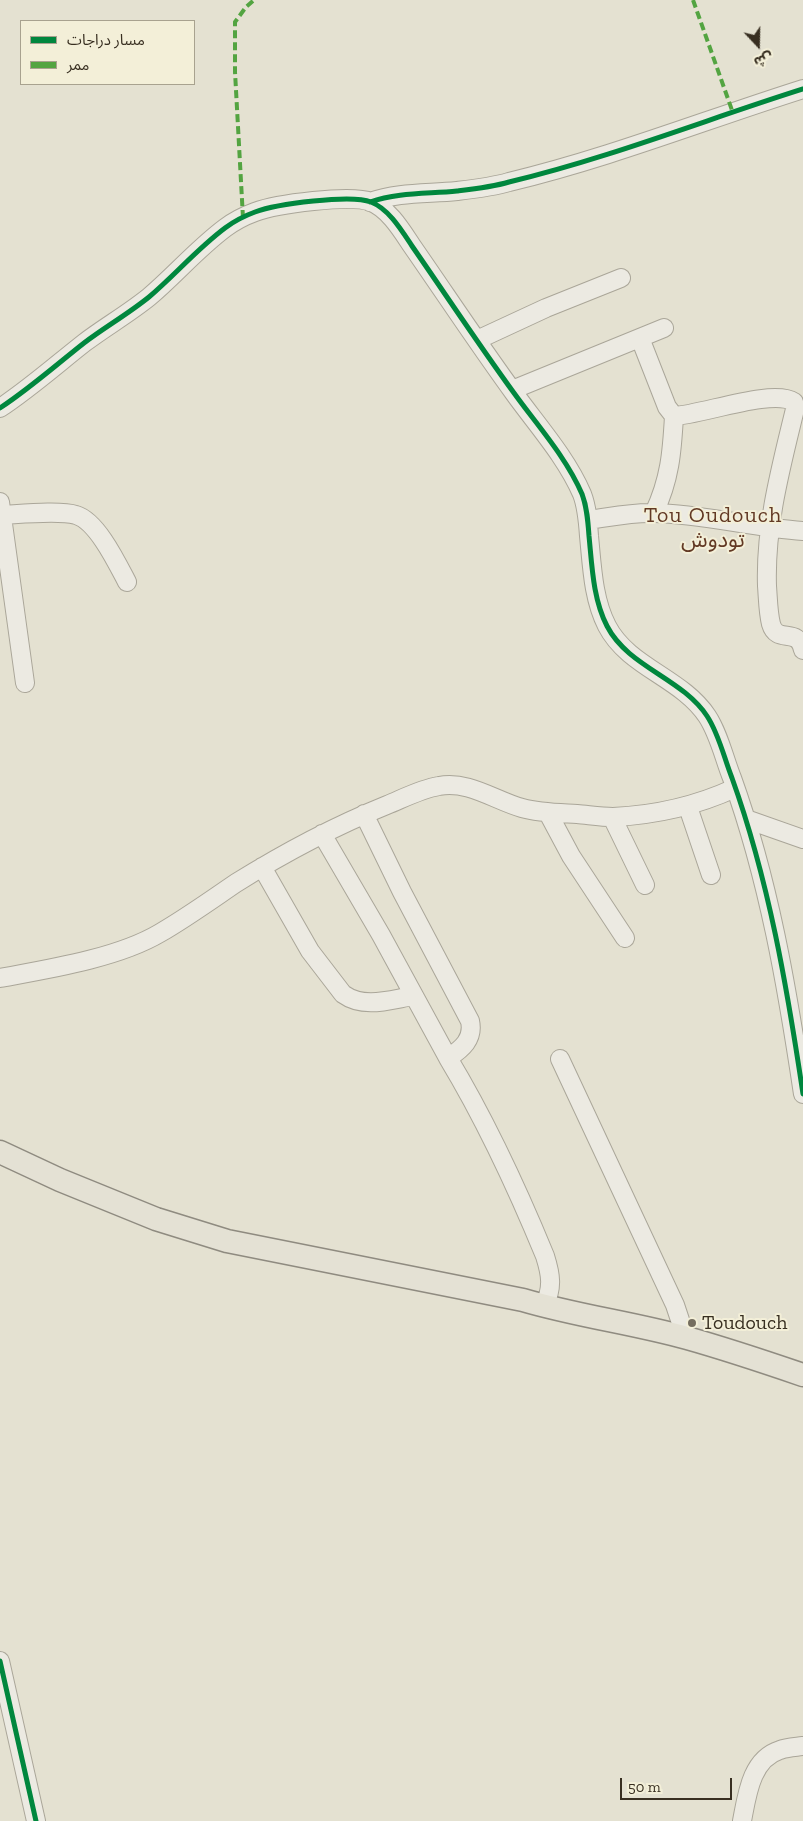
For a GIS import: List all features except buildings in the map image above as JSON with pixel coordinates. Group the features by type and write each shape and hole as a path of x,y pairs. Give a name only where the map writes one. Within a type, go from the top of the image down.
{"main road":[{"path":"0,1152 60,1180 156,1219 227,1241 523,1300 686,1338 803,1375"}],"street":[{"path":"370,202 400,194 457,191 510,182 631,148 803,89"},
{"path":"0,408 85,342 150,297 190,257 233,222 255,212 278,207 340,199 370,202 381,208 400,229 575,479 583,496 589,520 593,575 597,596 608,627 620,644 633,655 698,702 715,730 746,819 772,915 786,984 803,1094"},
{"path":"477,340 537,312 621,278"},
{"path":"512,390 664,328"},
{"path":"640,338 667,407 674,416 669,472 662,496 654,513"},
{"path":"674,416 766,399 788,399 794,402 795,409 780,470 769,528 767,566 771,622 775,632 778,635 796,637 801,642 803,650"},
{"path":"25,684 3,554 1,508 64,513 83,517 100,536 127,582"},
{"path":"589,520 637,513 654,513 700,517 769,528 803,531"},
{"path":"0,978 123,950 143,942 160,934 262,867 322,834 364,814 422,791 440,786 452,784 474,789 506,804 536,812 612,817 664,812 688,807 735,788"},
{"path":"688,807 711,875"},
{"path":"548,813 571,856 625,938"},
{"path":"364,814 402,892 470,1021 472,1028 469,1039 461,1050 448,1058"},
{"path":"612,817 645,885"},
{"path":"746,819 803,839"},
{"path":"322,834 381,935 494,1141 549,1269 551,1287 544,1306"},
{"path":"262,867 310,951 343,994 350,999 368,1003 413,996"},
{"path":"560,1059 675,1305 686,1338"},
{"path":"0,1661 36,1821"},
{"path":"742,1821 751,1781 766,1757 781,1749 803,1746"}],"marked path":[{"path":"243,218 235,72 235,22 254,0"},
{"path":"693,0 733,113"}],"cycle path":[{"path":"370,202 402,195 457,191 503,184 583,162 803,89"},
{"path":"0,408 84,343 149,297 205,245 239,219 265,209 313,201 361,200 378,205 384,210 399,227 488,357 560,454 575,480 585,504 594,582 602,616 607,626 616,640 628,652 684,692 696,703 707,716 715,730 745,817 767,895 783,974 803,1094"},
{"path":"0,1661 36,1821"}],"place":[{"name":"Toudouch","path":"692,1323"}],"district":[{"name":"Tou Oudouch تودوش","path":"713,528"}]}
